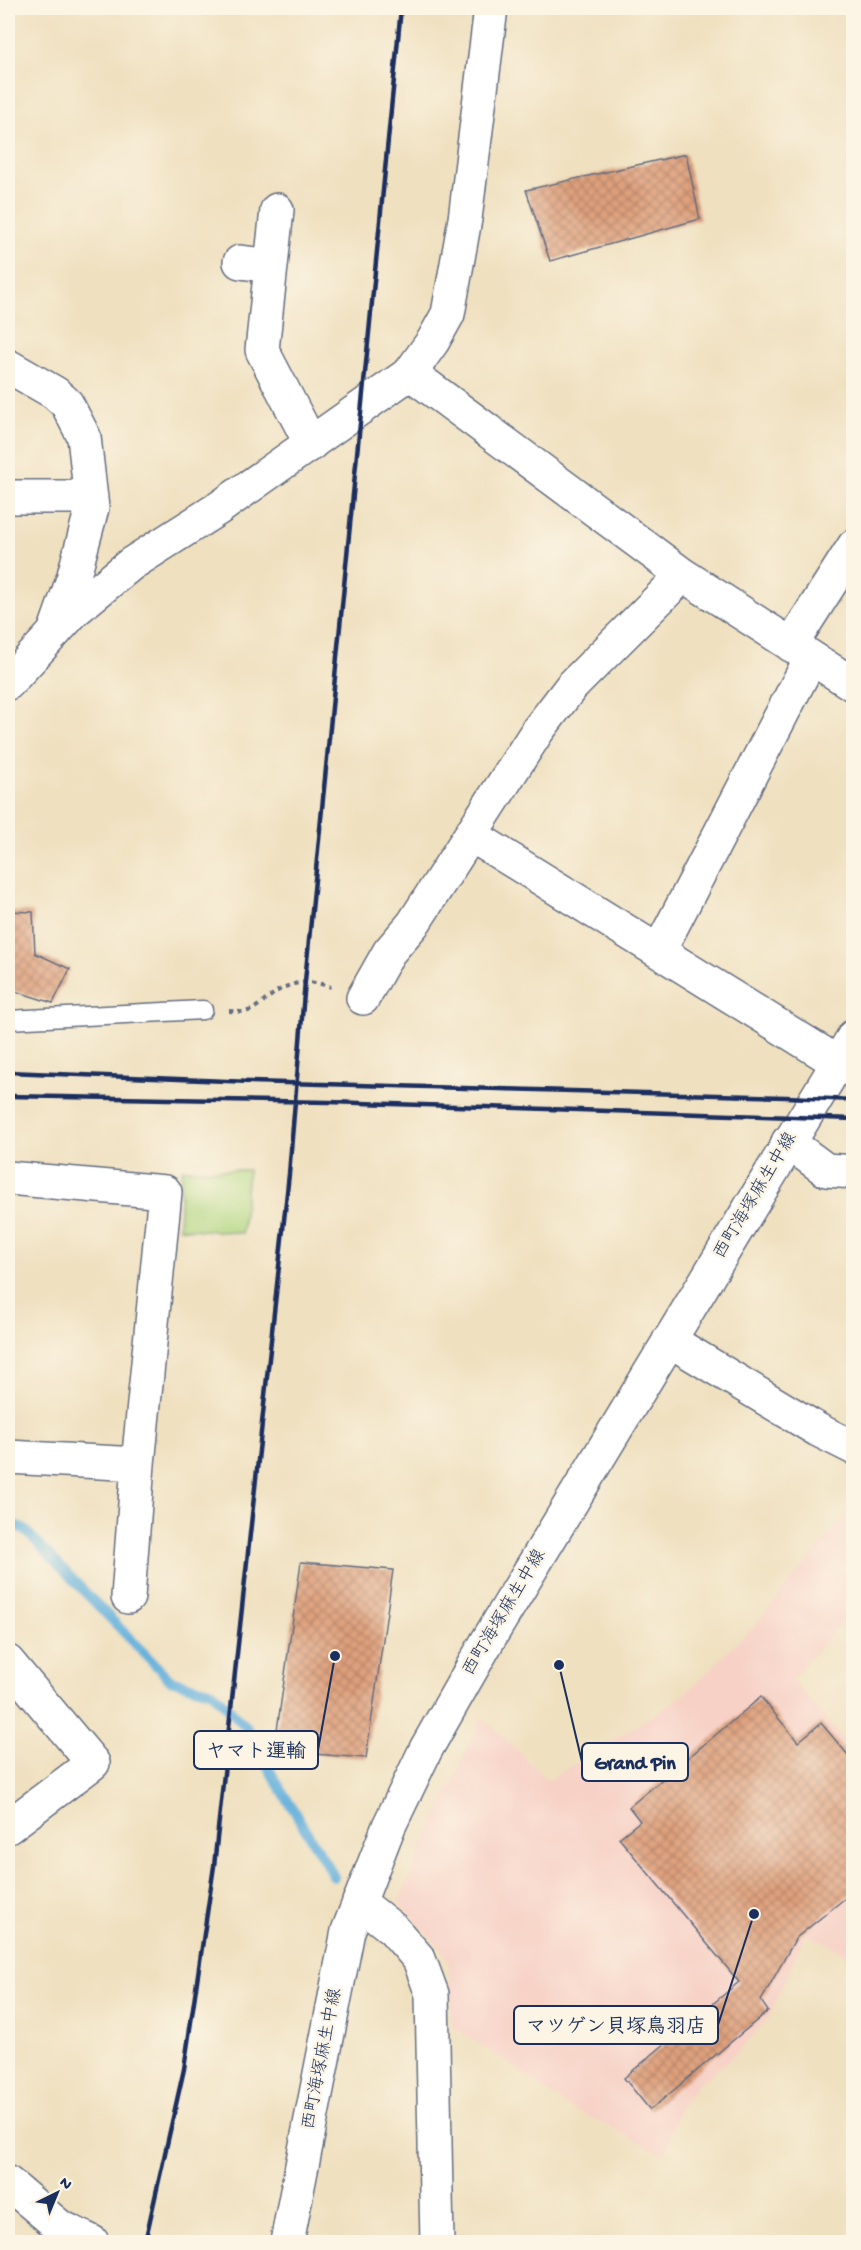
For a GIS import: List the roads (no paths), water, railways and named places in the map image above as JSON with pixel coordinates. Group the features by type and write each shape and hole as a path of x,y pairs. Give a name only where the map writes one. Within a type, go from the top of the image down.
{"street":[{"path":"8,681 75,610 131,564 219,508 410,373 433,341 448,314 465,219 491,8"},
{"path":"278,210 256,264 262,350 311,444"},
{"path":"8,366 55,393 68,404 84,438 92,508 73,579 54,633"},
{"path":"410,373 683,574 854,685"},
{"path":"8,497 91,497"},
{"path":"659,951 801,651 854,546"},
{"path":"363,998 389,952 413,924 538,730 571,687 683,574"},
{"path":"471,835 659,951 845,1049"},
{"name":"西町海塚麻生中線","path":"287,2242 348,1931 381,1843 426,1749 488,1640 845,1049"},
{"path":"788,1142 826,1170 854,1172"},
{"path":"8,1184 8,1178 165,1192 138,1464 128,1597"},
{"path":"669,1340 818,1430 854,1448"},
{"path":"8,1457 138,1464"},
{"path":"8,1662 93,1763 8,1827"},
{"path":"359,1902 393,1929 418,1959 432,1994 437,2242"},
{"path":"8,2183 59,2226 92,2242"}],"lane":[{"path":"8,1020 202,1010"}],"waterway":[{"path":"8,1528 15,1525 25,1530 170,1680 213,1692 247,1728 334,1877"}],"railway":[{"path":"145,2242 184,2069 214,1866 289,1174 305,981 401,8"},
{"path":"8,1072 251,1082 854,1100"},
{"path":"8,1096 329,1102 854,1119"}],"place":[{"name":"ヤマト運輸","path":"335,1656"},
{"name":"Grand Pin","path":"559,1665"},
{"name":"マツゲン貝塚鳥羽店","path":"754,1914"}]}
